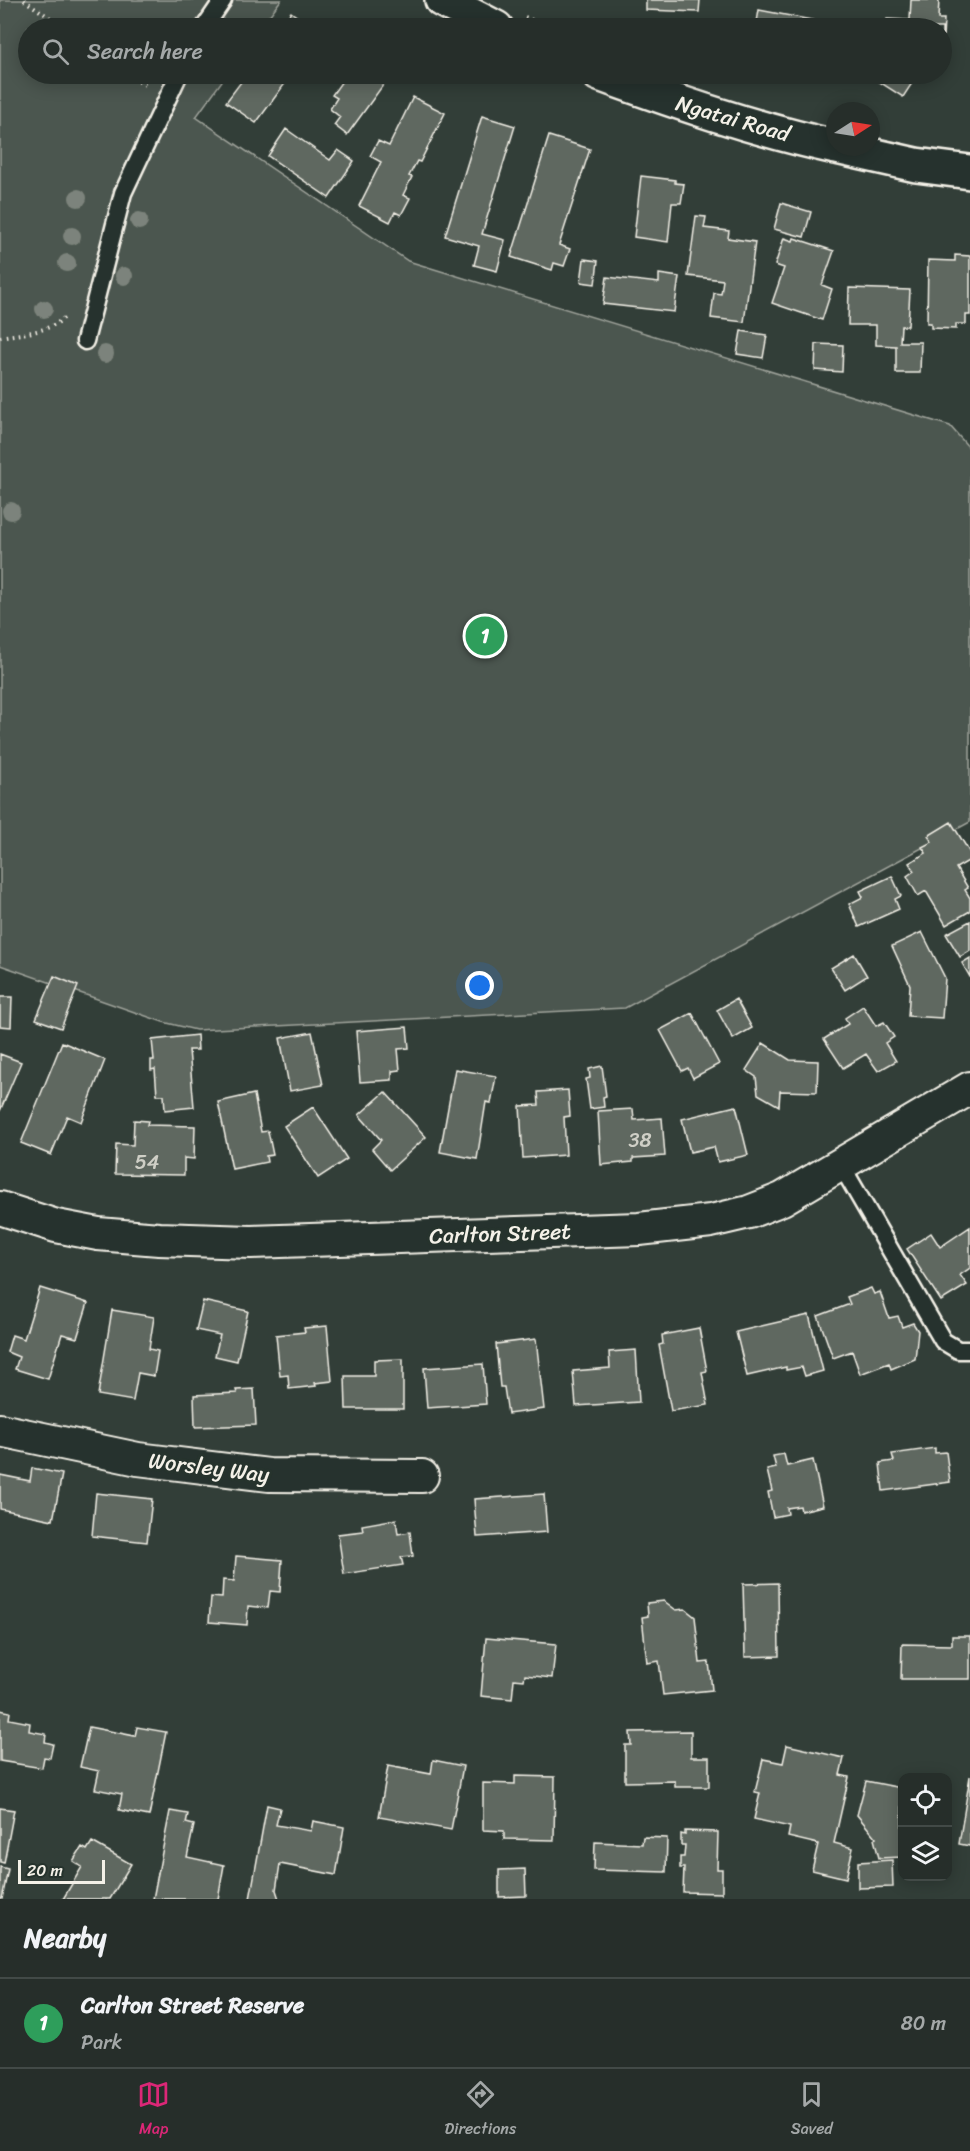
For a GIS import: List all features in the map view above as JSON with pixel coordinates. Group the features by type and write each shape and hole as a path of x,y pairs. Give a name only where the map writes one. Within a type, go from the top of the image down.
{"street":[{"path":"442,0 477,18"},
{"name":"Ngatai Road","path":"626,84 745,124 826,144"},
{"name":"Ngatai Road","path":"876,156 916,165 970,172"},
{"name":"Carlton Street","path":"0,1208 56,1226 98,1234 159,1239 251,1242 639,1229 711,1221 749,1212 782,1199 970,1088"},
{"name":"Worsley Way","path":"0,1430 138,1459 269,1475 422,1476"}],"lane":[{"path":"211,18 223,0"},
{"path":"85,341 123,193 174,84"},
{"path":"841,1165 943,1341 958,1350 970,1350"}],"path":[{"path":"24,0 50,18"}],"shaded area":[{"path":"0,0 281,0 268,18 18,18 18,84 220,84 196,117 408,261 950,426 970,449 970,822 625,1008 196,1030 163,1022 0,965"}],"building":[{"path":"646,0 700,0 699,12 646,10"},
{"path":"911,0 939,0 938,18 910,18"},
{"path":"759,10 801,18 758,18"},
{"path":"291,12 299,18 286,18"},
{"path":"240,84 285,84 256,123 226,102"},
{"path":"340,84 384,84 347,135 334,125 340,117 330,109 337,98 332,95"},
{"path":"883,84 911,84 903,97"},
{"path":"413,97 445,113 420,162 417,161 409,176 412,177 403,195 410,198 401,215 395,212 390,222 359,206 381,162 370,156 378,141 389,146"},
{"path":"482,116 515,126 482,234 505,240 497,271 474,265 479,246 445,236"},
{"path":"286,129 330,160 338,150 354,161 329,198 268,156"},
{"path":"549,136 590,149 559,245 570,249 564,266 554,263 552,270 511,257"},
{"path":"641,176 675,180 675,183 684,184 681,203 672,203 668,242 634,237"},
{"path":"781,203 811,212 804,237 774,229"},
{"path":"696,216 706,217 704,228 729,231 728,238 755,242 744,322 711,318 714,293 721,294 723,280 688,276"},
{"path":"784,238 793,241 794,238 834,251 822,285 832,289 822,320 772,303 784,268 775,265"},
{"path":"955,255 970,256 970,315 966,315 966,324 956,324 956,329 931,328 931,323 927,323 928,260 955,261"},
{"path":"584,259 598,261 595,284 581,282"},
{"path":"659,274 679,277 674,312 603,304 607,277 659,283"},
{"path":"849,288 910,290 908,326 901,326 900,342 921,342 920,373 896,373 896,346 876,345 876,325 848,325"},
{"path":"741,331 767,335 763,358 737,354"},
{"path":"816,344 843,345 842,372 815,370"},
{"path":"951,822 970,853 970,860 956,868 968,888 965,890 970,898 970,911 946,925 926,891 918,896 907,876 914,871 909,863 926,853 922,847 932,842 928,836"},
{"path":"892,876 901,896 895,899 899,909 859,927 849,904 863,897 860,891"},
{"path":"970,921 970,951 960,957 946,934"},
{"path":"922,932 945,978 942,1018 908,1016 910,985 892,946"},
{"path":"854,954 867,976 845,990 831,968"},
{"path":"970,958 970,977 962,963"},
{"path":"54,976 78,986 61,1028 36,1019"},
{"path":"0,997 12,997 11,1027 0,1026"},
{"path":"736,999 752,1028 733,1039 717,1010"},
{"path":"863,1006 876,1026 884,1022 894,1037 885,1043 896,1061 878,1071 866,1054 843,1068 824,1039 848,1024 845,1018"},
{"path":"692,1013 719,1064 693,1078 688,1068 682,1071 660,1030"},
{"path":"407,1027 409,1048 398,1049 400,1070 392,1071 392,1080 360,1082 356,1031"},
{"path":"312,1032 323,1085 290,1091 280,1038"},
{"path":"197,1035 198,1050 189,1050 194,1107 165,1110 164,1095 157,1095 155,1069 151,1070 151,1060 154,1060 152,1040"},
{"path":"62,1042 105,1060 81,1122 67,1116 51,1155 21,1143"},
{"path":"763,1043 790,1060 818,1061 817,1092 780,1091 779,1106 758,1094 756,1077 746,1070"},
{"path":"0,1054 21,1062 0,1111"},
{"path":"602,1066 606,1096 603,1097 604,1107 590,1109 586,1079 590,1078 589,1069"},
{"path":"455,1069 496,1076 491,1103 486,1102 477,1159 440,1152"},
{"path":"568,1090 570,1116 564,1117 566,1155 523,1158 520,1106 539,1105 538,1092"},
{"path":"385,1092 426,1137 390,1170 372,1149 381,1140 359,1115"},
{"path":"254,1094 261,1132 268,1131 273,1155 266,1156 267,1162 232,1169 218,1102"},
{"path":"736,1106 748,1155 718,1162 714,1147 690,1152 682,1119"},
{"path":"313,1107 347,1159 318,1178 284,1126"},
{"path":"633,1109 634,1120 662,1118 665,1156 633,1158 633,1162 601,1165 598,1111"},
{"path":"134,1120 148,1121 147,1125 195,1126 194,1159 184,1158 184,1175 115,1174 116,1144 133,1145"},
{"path":"970,1227 970,1268 960,1275 967,1285 941,1301 907,1249 931,1233 940,1247"},
{"path":"40,1288 88,1303 77,1338 62,1334 48,1379 15,1369 19,1357 7,1352 12,1335 24,1339"},
{"path":"871,1288 874,1294 880,1292 889,1318 898,1316 902,1327 913,1323 918,1331 915,1359 891,1369 889,1363 860,1374 852,1351 833,1358 818,1316 850,1304 847,1297"},
{"path":"203,1301 248,1311 237,1361 215,1356 220,1335 196,1330"},
{"path":"112,1310 154,1317 149,1349 158,1351 154,1376 138,1373 133,1401 98,1395"},
{"path":"809,1315 823,1371 805,1376 802,1367 786,1370 786,1367 747,1376 736,1332"},
{"path":"327,1326 332,1381 315,1383 316,1386 289,1389 288,1375 280,1376 276,1335 305,1332 304,1328"},
{"path":"699,1328 707,1371 702,1372 708,1405 671,1411 659,1345 663,1344 662,1335"},
{"path":"536,1339 544,1409 508,1414 504,1387 500,1387 496,1344"},
{"path":"636,1350 639,1402 576,1406 573,1371 610,1368 609,1352"},
{"path":"403,1359 403,1409 346,1409 345,1376 374,1376 374,1360"},
{"path":"483,1364 486,1404 427,1408 424,1368"},
{"path":"254,1389 256,1425 195,1427 194,1395 237,1393 236,1390"},
{"path":"935,1448 935,1453 946,1452 950,1482 883,1491 880,1463 894,1461 892,1454"},
{"path":"784,1454 787,1466 813,1460 823,1506 801,1511 800,1506 787,1508 788,1514 773,1517 768,1492 772,1491 767,1470 776,1468 773,1456"},
{"path":"32,1468 62,1474 53,1520 0,1509 0,1475 30,1481"},
{"path":"96,1493 152,1499 147,1542 92,1536"},
{"path":"544,1494 547,1532 477,1537 474,1499"},
{"path":"396,1519 398,1534 410,1532 413,1556 401,1557 403,1565 344,1574 338,1534 363,1531 362,1525"},
{"path":"236,1556 282,1560 280,1592 270,1591 268,1608 248,1606 247,1625 209,1622 211,1597 222,1598 223,1580 234,1581"},
{"path":"778,1583 779,1656 745,1657 743,1584"},
{"path":"664,1601 676,1610 685,1609 695,1617 700,1663 709,1662 712,1690 663,1695 659,1661 647,1663 642,1617 648,1616 647,1603"},
{"path":"952,1636 970,1636 970,1679 901,1679 902,1644 952,1645"},
{"path":"486,1638 556,1644 552,1678 525,1675 524,1680 514,1679 512,1699 481,1696"},
{"path":"0,1710 10,1712 9,1719 30,1723 29,1731 46,1734 45,1742 53,1744 50,1758 44,1757 42,1768 0,1761"},
{"path":"89,1727 135,1736 137,1727 166,1732 149,1816 119,1810 122,1794 95,1789 99,1771 80,1767"},
{"path":"691,1731 691,1757 709,1757 709,1787 675,1787 675,1781 625,1782 625,1745 631,1745 630,1732"},
{"path":"787,1745 844,1758 840,1775 849,1777 834,1843 853,1848 846,1878 812,1870 818,1844 788,1837 790,1827 754,1819 760,1793 755,1792 763,1759 783,1763"},
{"path":"433,1760 463,1766 451,1830 379,1817 388,1766 431,1774"},
{"path":"515,1776 555,1777 554,1840 504,1839 504,1831 483,1830 483,1783 515,1784"},
{"path":"970,1776 970,1846 959,1844"},
{"path":"866,1781 898,1787 898,1857 879,1858 874,1839 876,1838 857,1815"},
{"path":"267,1805 280,1808 276,1825 311,1831 313,1821 344,1827 336,1875 280,1864 276,1890 279,1899 250,1899"},
{"path":"0,1808 14,1810 4,1863 0,1862"},
{"path":"170,1811 188,1814 186,1823 194,1825 187,1857 224,1865 218,1899 153,1899"},
{"path":"685,1831 718,1832 717,1869 722,1869 722,1893 683,1892 684,1868 680,1868 680,1857 684,1857 685,1845 681,1845 681,1834 685,1835"},
{"path":"643,1837 667,1838 666,1872 594,1870 595,1842 642,1844"},
{"path":"92,1842 131,1864 110,1899 63,1899 82,1867 73,1861 82,1847 87,1850"},
{"path":"892,1860 893,1887 858,1888 858,1862"},
{"path":"0,1867 8,1869 2,1899 0,1899"},
{"path":"525,1869 526,1896 499,1897 499,1870"}],"place":[{"name":"Carlton Street Reserve","path":"485,636"}]}
